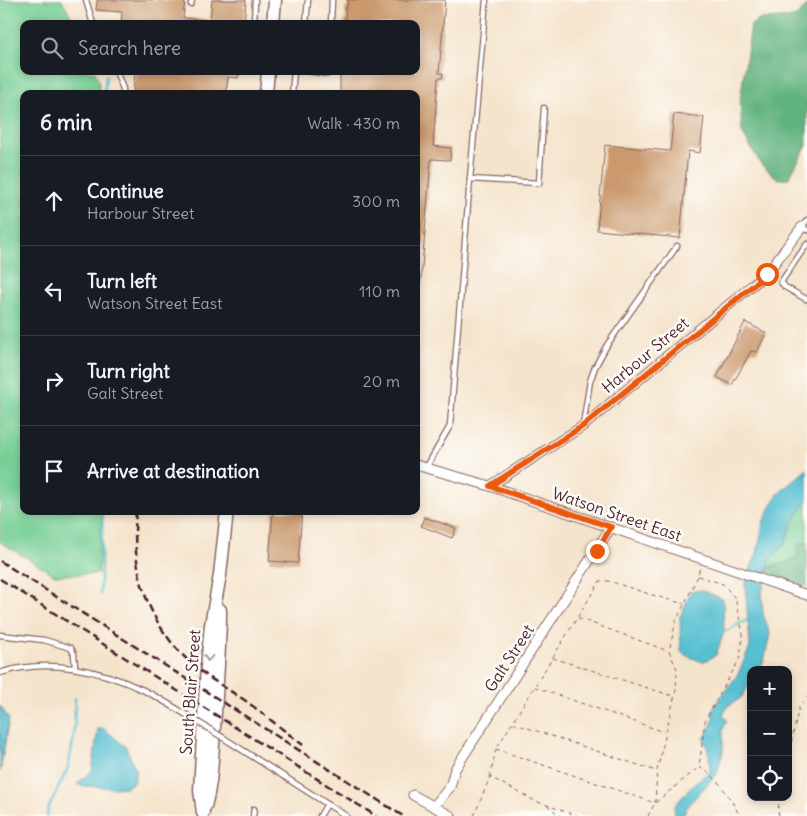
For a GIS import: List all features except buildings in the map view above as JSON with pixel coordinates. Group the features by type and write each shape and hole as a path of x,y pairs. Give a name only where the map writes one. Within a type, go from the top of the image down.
{"street":[{"path":"273,20 275,0"},
{"path":"266,90 267,75"},
{"name":"Harbour Street","path":"490,486 583,426 767,274 805,226"},
{"name":"Watson Street East","path":"420,466 490,486 807,595"},
{"name":"South Blair Street","path":"203,814 200,790 206,674 227,515"},
{"name":"Galt Street","path":"434,806 450,787 455,769 611,527"},
{"path":"413,795 451,816"}],"lane":[{"path":"86,0 93,20"},
{"path":"254,20 255,0"},
{"path":"306,20 308,0"},
{"path":"331,20 332,0"},
{"path":"426,468 450,426 486,0"},
{"path":"118,75 123,90"},
{"path":"293,90 294,75"},
{"path":"470,179 539,183 544,108"},
{"path":"807,244 781,282 784,287 807,298"},
{"path":"583,426 590,381 595,367 607,345 677,246"},
{"path":"0,635 44,640 70,648 74,654 75,668"},
{"path":"0,673 16,668 62,666 112,677 143,690 193,719 346,816"},
{"path":"320,816 327,804"},
{"path":"253,816 254,809"}],"path":[{"path":"655,803 657,771 674,696 677,670 669,651 676,621 698,576 702,558"},
{"path":"648,816 655,803 699,766 705,721 740,658 743,634 735,598 723,584 698,576"},
{"path":"474,816 490,777 496,750 600,581 609,581 684,604"},
{"path":"577,618 669,651"},
{"path":"552,658 674,696"},
{"path":"534,687 665,733"},
{"path":"788,756 799,707 807,697"},
{"path":"513,722 657,771"},
{"path":"496,750 655,803"},
{"path":"699,766 726,791 740,816"},
{"path":"490,777 535,801 578,816"},
{"path":"779,801 779,816"},
{"path":"546,804 560,816"}],"green space":[{"path":"0,0 62,0 73,20 20,20 20,75 96,75 99,82 98,90 20,90 20,515 102,515 98,574 55,575 0,542"},
{"path":"807,6 807,146 788,179 778,179 761,164 742,133 740,100 751,25 761,19 795,17"},
{"path":"807,500 807,542 797,549 799,554 793,559 768,568 770,558 784,545 792,523"},
{"path":"807,542 807,587 767,572 768,568 794,559 798,554 797,545"}],"water":[{"path":"807,469 807,500 792,523 784,545 770,558 762,593 763,614 770,634 764,661 761,666 747,666 747,688 741,698 729,705 723,715 727,720 723,730 723,751 717,774 690,803 682,816 672,816 675,813 674,807 682,797 695,783 710,772 709,754 704,739 713,721 713,708 738,674 750,647 745,583 757,553 764,520 778,494"},
{"path":"701,590 723,599 724,632 716,655 703,662 681,652 680,617 691,591"},
{"path":"0,706 9,719 0,772"},
{"path":"103,728 126,747 136,770 134,782 126,787 116,788 77,784 92,771 98,729"}],"waterway":[{"path":"104,90 106,76"},
{"path":"100,594 103,515"},
{"path":"724,632 747,620"},
{"path":"47,816 48,809 68,768 74,737 75,698"}],"railway":[{"path":"136,515 136,555 140,576 145,596 164,632 177,649 199,670 243,699 303,745"},
{"path":"0,561 403,816"},
{"path":"0,579 376,816"}],"route":[{"path":"597,551 611,527 490,486 583,426 767,274"}]}
